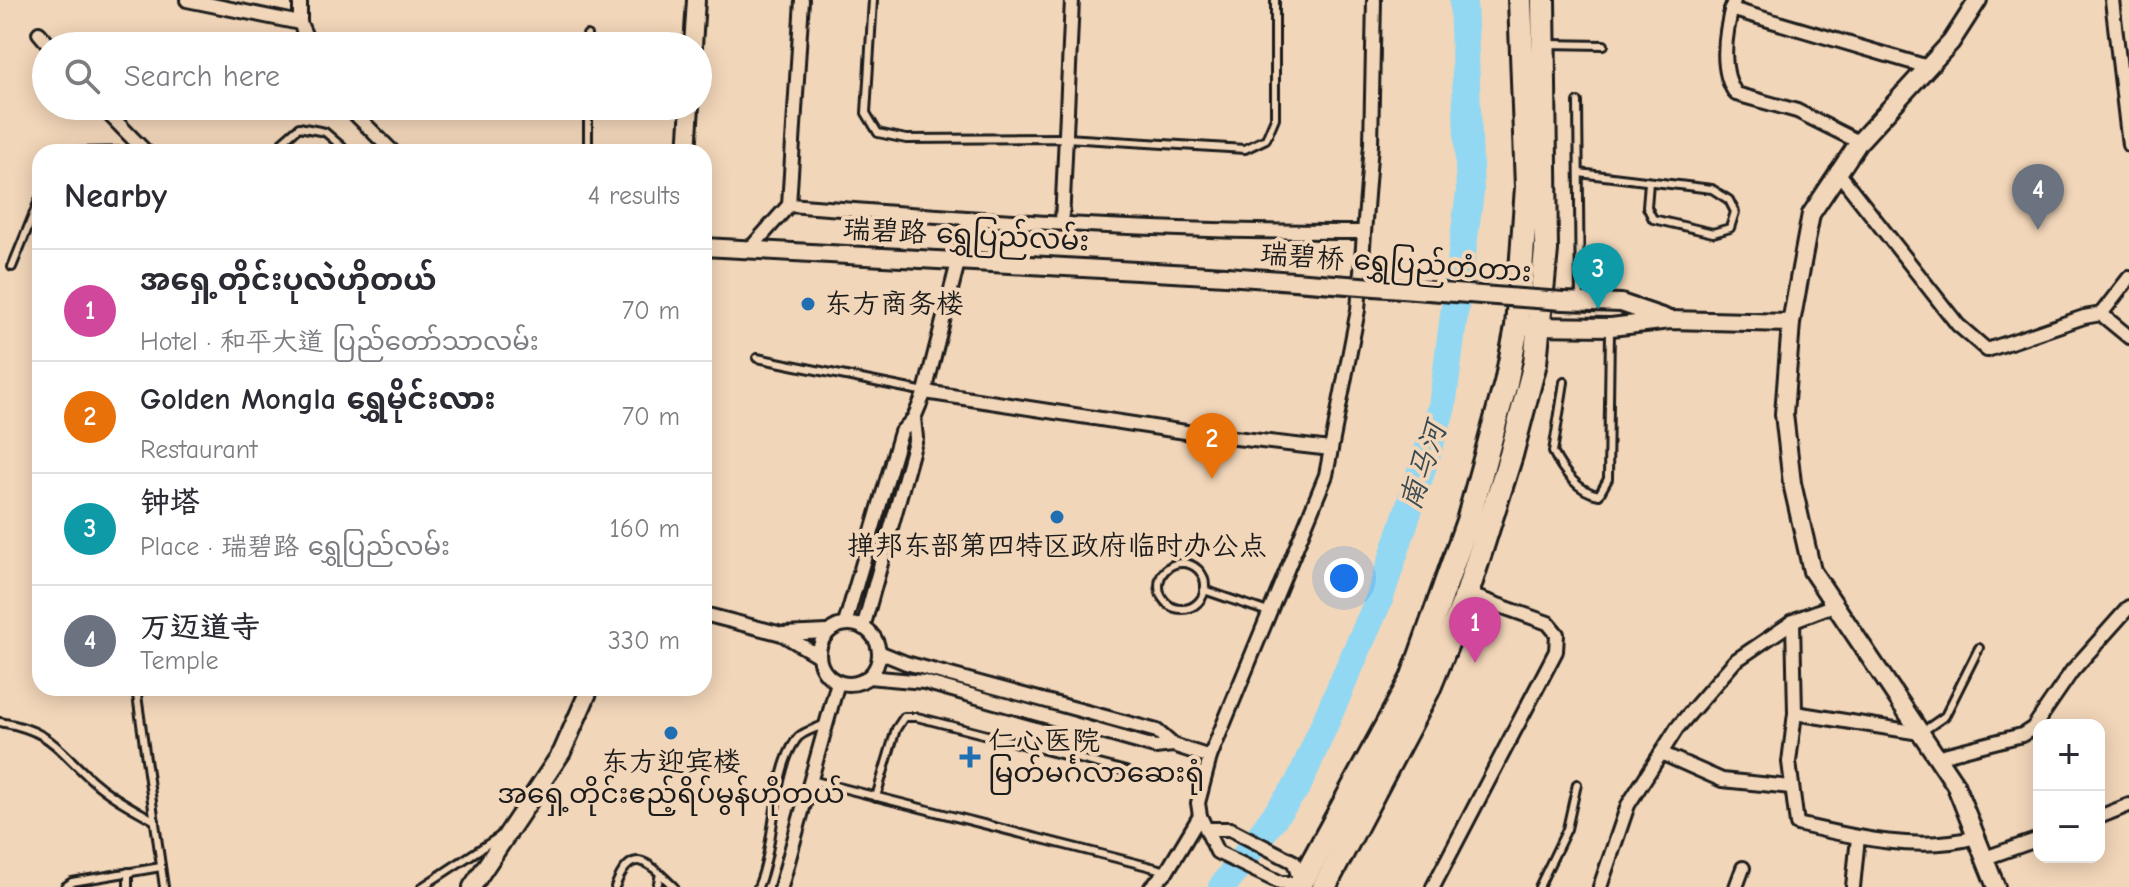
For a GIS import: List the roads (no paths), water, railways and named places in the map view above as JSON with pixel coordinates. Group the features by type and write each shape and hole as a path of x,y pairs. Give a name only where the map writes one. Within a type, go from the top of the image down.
{"highway":[{"path":"1296,880 1412,679 1468,521 1506,383 1517,327 1527,187 1520,0"},
{"path":"1324,887 1428,690 1467,594 1511,455 1541,326 1546,250 1543,0"}],"street":[{"path":"187,0 300,23"},
{"path":"300,0 300,23 304,32"},
{"path":"694,32 696,0"},
{"path":"750,249 789,205 802,0"},
{"path":"1062,223 1072,0"},
{"path":"1151,887 1167,871 1200,816 1201,789 1210,757 1326,475 1358,310 1371,144 1374,0"},
{"path":"1978,0 1965,22 1928,67 1859,142 1811,214 1791,323 1784,414 1792,483 1812,571 1955,784 1996,887"},
{"path":"2112,0 2129,145"},
{"path":"1859,142 1797,111 1736,94 1726,67 1732,5 1928,67"},
{"path":"115,120 139,144"},
{"path":"361,120 385,144"},
{"path":"688,144 689,120"},
{"path":"1837,171 1958,325 1987,350 2101,314 2129,278"},
{"path":"789,205 969,219 1274,232 1363,232"},
{"path":"845,624 901,432 914,418 925,392 969,219"},
{"name":"瑞碧路 ရွှေပြည်လမ်း","path":"712,247 1226,276"},
{"name":"瑞碧桥 ရွှေပြည်တံတား","path":"1226,276 1571,301"},
{"path":"1571,301 1621,303 1670,320"},
{"path":"2101,314 2129,337"},
{"path":"1517,327 1611,327 1670,320 1791,323"},
{"path":"925,392 1192,433 1331,449"},
{"path":"863,628 916,438 914,418"},
{"path":"1433,887 1556,651 1557,634 1548,623 1467,594"},
{"path":"1600,887 1628,805 1677,728 1735,661 1793,621 1834,605"},
{"path":"1936,757 2022,735 2033,728 2072,671 2129,607"},
{"path":"712,616 782,634 819,656 825,672 838,682 859,682 868,677 877,662 879,652 871,634 863,628 845,624 828,632 782,634"},
{"path":"1793,621 1795,713 1789,762 1797,824 1858,837 1917,841 1961,841 1976,837"},
{"path":"819,656 828,632"},
{"path":"879,652 906,663 1157,731 1173,745 1210,757"},
{"path":"868,677 924,682 1155,747 1173,745"},
{"path":"783,886 838,682"},
{"path":"472,887 562,752 586,696"},
{"path":"1795,713 1920,733"},
{"path":"1661,753 1722,780 1791,787"},
{"path":"2105,815 2129,805"},
{"path":"1200,816 1209,829 1217,852 1296,880"},
{"path":"1209,829 1230,829 1296,880"},
{"path":"1853,887 1858,837"},
{"path":"1985,858 2033,841"},
{"path":"1736,887 1743,868"}],"lane":[{"path":"873,0 866,113 878,133 906,139 1066,138 1245,149 1266,139 1275,118 1275,0"},
{"path":"1544,44 1604,45"},
{"path":"1571,301 1579,173 1578,102"},
{"path":"588,120 588,144"},
{"path":"282,144 299,127 325,132 339,144"},
{"path":"1579,173 1712,189 1729,200 1735,212 1730,228 1713,233 1653,219 1647,207 1649,182"},
{"path":"12,267 32,218"},
{"path":"1564,382 1553,452 1579,485 1588,493 1599,495 1608,479 1611,327"},
{"path":"757,358 925,392"},
{"path":"1187,564 1201,574 1204,590 1194,606 1177,609 1162,599 1160,581 1170,567 1187,564"},
{"path":"1204,590 1271,613"},
{"path":"1920,733 1945,716 1979,648"},
{"path":"137,696 164,887"},
{"path":"876,797 896,729 904,717 917,717 1126,771"},
{"path":"0,722 30,727 67,753 91,779 115,798 155,821"},
{"path":"758,887 767,866 786,759 797,737 827,724"},
{"path":"811,780 1167,871"},
{"path":"1539,887 1567,829 1577,784"},
{"path":"422,887 513,827"},
{"path":"615,887 627,863 634,859 642,860 674,887"},
{"path":"65,887 72,882 161,867"},
{"path":"128,872 128,887"},
{"path":"657,887 660,874"}],"waterway":[{"name":"南马河","path":"1222,887 1298,785 1380,597 1442,407 1470,192 1463,0"}],"place":[{"name":"万迈道寺","path":"2038,230"},
{"name":"东方商务楼","path":"808,304"},
{"name":"钟塔","path":"1598,309"},
{"name":"Golden Mongla ရွှေမိုင်းလား","path":"1212,479"},
{"name":"掸邦东部第四特区政府临时办公点","path":"1057,517"},
{"name":"အရှေ့တိုင်းပုလဲဟိုတယ်","path":"1475,663"},
{"name":"东方迎宾楼 အရှေ့တိုင်းဧည့်ရိပ်မွန်ဟိုတယ်","path":"671,733"},
{"name":"仁心医院 မြတ်မင်္ဂလာဆေးရုံ","path":"970,757"}]}
